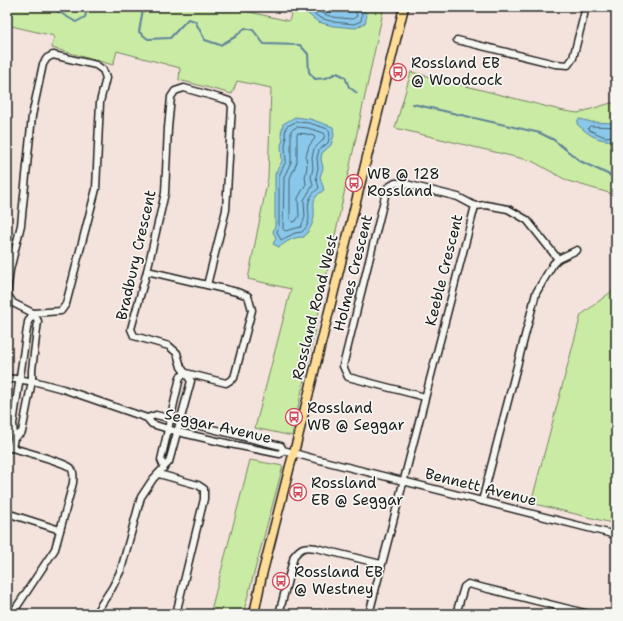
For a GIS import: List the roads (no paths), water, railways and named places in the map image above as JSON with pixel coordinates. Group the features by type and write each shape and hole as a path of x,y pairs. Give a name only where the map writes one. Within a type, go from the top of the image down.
{"main road":[{"name":"Rossland Road West","path":"254,614 262,575 404,7"}],"street":[{"path":"458,40 555,64 568,64 573,58 586,7"},
{"path":"12,614 54,549 73,483 74,474 71,468 57,462 9,448 14,438 22,432 32,381 38,321 33,313 13,303 7,294 10,270 21,225 32,116 44,64 47,58 53,55 96,66 104,70 106,78 100,102 96,189 66,304 61,311 33,313"},
{"name":"Bradbury Crescent","path":"95,614 112,588 121,570 141,497 169,462 191,381 181,367 177,353 169,346 134,336 131,329 147,271 165,193 171,97 175,91 184,88 229,101 232,106 226,210 207,285"},
{"name":"Holmes Crescent","path":"425,397 348,377 343,366 387,188 395,183 402,182 458,196 475,206"},
{"name":"Keeble Crescent","path":"369,614 475,206 486,205 508,209 527,220 558,259"},
{"path":"482,501 536,293 545,275 558,259 577,250"},
{"path":"147,271 237,292 248,296 252,310 234,378 226,383 186,373 180,377 161,460 164,467"},
{"path":"14,438 13,424 28,322 33,313"},
{"name":"Seggar Avenue","path":"7,378 32,381 63,388 147,418 152,424 178,432 280,454 283,450"},
{"name":"Seggar Avenue","path":"147,418 156,415 180,420 281,446 283,450 293,453"},
{"name":"Bennett Avenue","path":"293,453 616,535"},
{"path":"159,474 198,485 204,489 204,498 176,614"},
{"path":"7,514 60,530"},
{"path":"279,614 294,556 300,548 307,546 381,564"},
{"path":"456,614 464,587 468,584 589,614"}],"water":[{"path":"306,7 361,7 367,15 365,23 356,28 333,26 318,22 308,14"},
{"path":"295,117 310,119 333,127 334,135 331,145 322,153 321,159 323,168 320,177 324,190 315,199 313,222 304,237 288,241 279,247 273,244 276,238 273,232 275,226 275,174 282,161 281,145 283,140 281,134 283,124"},
{"path":"580,119 591,122 616,123 616,140 604,140 594,137 577,124 578,120"}],"waterway":[{"path":"31,7 57,11 76,22 85,17 88,7"},
{"path":"142,7 143,9 139,32 148,39 170,38 188,19 195,21 205,40 220,45 235,37 245,28 253,30 264,44 300,45 308,54 309,72 315,79 326,78 337,73 345,77 349,87 357,93"},
{"path":"413,104 540,133 554,140 580,161 616,178"}],"place":[{"name":"Rossland EB @ Woodcock","path":"398,72"},
{"name":"WB @ 128 Rossland","path":"354,183"},
{"name":"Rossland WB @ Seggar","path":"294,417"},
{"name":"Rossland EB @ Seggar","path":"298,492"},
{"name":"Rossland EB @ Westney","path":"281,581"}]}
